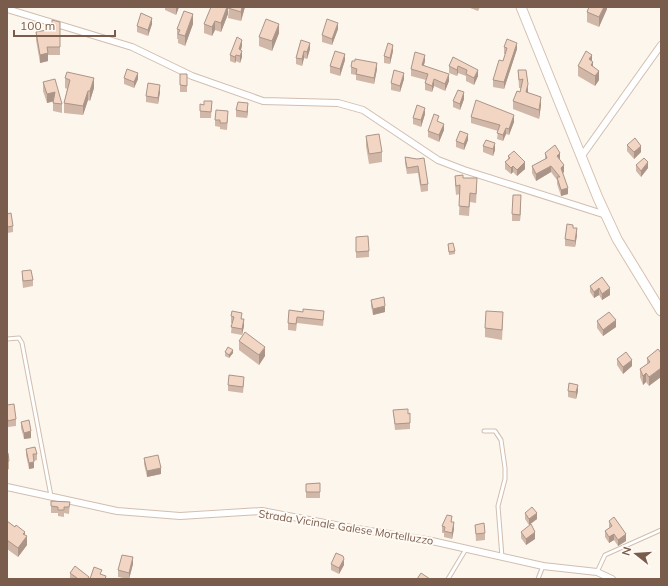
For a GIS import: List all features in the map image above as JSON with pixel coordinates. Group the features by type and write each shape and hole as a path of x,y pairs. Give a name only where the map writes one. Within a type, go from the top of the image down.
{"main road":[{"path":"520,7 581,157 617,239 661,311"}],"street":[{"path":"7,9 132,47 192,76 263,101 338,103 363,110 438,160 464,170 606,215"},
{"path":"581,157 661,45"},
{"name":"Strada Vicinale Galese Mortelluzzo","path":"7,487 117,511 180,516 262,511 351,528 432,541 502,558 543,566 597,572 612,579"}],"lane":[{"path":"7,338 19,338 22,343 51,496"},
{"path":"484,431 495,431 501,440 504,452 505,479 498,506 502,558"},
{"path":"597,572 605,555 661,530"},
{"path":"448,579 466,549"},
{"path":"538,579 543,566"}],"building":[{"path":"211,7 227,7 221,23 215,21 212,27 204,24"},
{"path":"242,7 241,12 228,8"},
{"path":"589,7 604,7 599,17 587,12"},
{"path":"184,11 193,14 185,36 178,34 180,30 177,29"},
{"path":"141,13 152,18 148,30 137,26"},
{"path":"266,19 279,24 272,41 259,37"},
{"path":"327,19 338,23 332,39 322,35"},
{"path":"52,20 60,22 60,47 47,47 48,53 40,55 36,32 52,29"},
{"path":"237,37 242,40 239,49 242,51 240,56 236,55 235,57 230,55"},
{"path":"507,39 517,43 504,82 493,80 499,60 503,61 507,48 504,47"},
{"path":"301,40 310,43 307,52 304,51 302,59 296,58"},
{"path":"388,43 393,45 390,58 384,56"},
{"path":"335,51 345,54 340,69 330,66"},
{"path":"586,51 592,55 589,59 593,62 591,65 599,71 595,76 578,66"},
{"path":"415,52 425,55 422,65 449,74 445,84 434,79 432,86 425,83 428,74 411,69"},
{"path":"453,57 478,70 474,78 466,74 467,70 458,66 457,70 449,66"},
{"path":"355,59 377,63 374,78 356,74 357,69 351,67 352,61 355,61"},
{"path":"127,69 138,73 134,82 124,78"},
{"path":"394,70 404,73 400,86 391,83"},
{"path":"518,70 526,70 528,84 526,92 541,97 539,110 513,101 517,91 520,92 523,79 519,80"},
{"path":"67,72 94,78 83,106 64,103 70,80 65,78"},
{"path":"180,74 187,74 187,86 180,85"},
{"path":"55,79 62,104 53,103 55,92 47,94 43,82"},
{"path":"148,83 160,85 158,98 146,96"},
{"path":"458,90 464,92 460,104 453,101"},
{"path":"476,100 514,115 509,129 506,128 503,135 497,133 500,125 471,117"},
{"path":"204,101 212,101 211,112 200,111 200,104 204,105"},
{"path":"238,102 248,103 247,112 236,110"},
{"path":"417,105 425,108 421,120 413,118"},
{"path":"216,110 228,111 227,123 220,123 220,120 215,120"},
{"path":"434,114 439,116 437,121 444,124 439,135 428,131"},
{"path":"460,131 468,134 464,144 456,141"},
{"path":"379,134 382,152 369,154 366,136"},
{"path":"635,138 641,146 634,152 627,145"},
{"path":"486,140 495,143 493,149 483,146"},
{"path":"555,145 560,153 557,156 564,165 561,168 568,188 561,190 557,177 560,177 551,166 536,174 532,166 547,158 545,153"},
{"path":"514,151 525,162 517,170 513,166 511,168 505,162 510,158 508,156"},
{"path":"405,157 417,159 424,158 428,184 421,185 418,166 407,168"},
{"path":"644,158 648,162 641,171 636,165"},
{"path":"463,175 463,178 477,178 476,194 470,193 469,207 459,206 460,185 456,186 455,176"},
{"path":"513,195 521,195 520,215 512,214"},
{"path":"11,213 13,226 7,227 7,214"},
{"path":"567,224 573,225 573,228 577,228 575,241 565,239"},
{"path":"368,236 369,251 356,252 356,237"},
{"path":"453,243 455,251 449,252 448,244"},
{"path":"31,270 33,280 23,281 22,271"},
{"path":"602,277 610,288 602,294 599,288 594,292 590,286"},
{"path":"384,297 385,306 373,309 371,300"},
{"path":"303,309 324,311 323,320 297,317 296,324 288,323 289,310 303,312"},
{"path":"232,311 242,313 241,319 244,319 242,329 231,327 234,317 231,316"},
{"path":"486,311 503,312 502,330 485,328"},
{"path":"609,312 616,320 603,330 597,321"},
{"path":"245,332 265,347 259,355 239,341"},
{"path":"228,347 233,350 229,355 225,352"},
{"path":"658,349 661,353 661,368 649,377 646,373 643,376 640,369 650,362 647,358"},
{"path":"626,352 632,360 623,367 617,359"},
{"path":"229,375 244,377 243,387 228,385"},
{"path":"569,383 578,385 576,392 568,391"},
{"path":"14,404 16,419 8,421 7,405"},
{"path":"408,409 408,414 410,413 410,423 395,424 393,410"},
{"path":"29,420 31,431 24,433 21,422"},
{"path":"35,447 37,454 33,454 34,462 29,463 26,449"},
{"path":"7,453 9,461 7,462"},
{"path":"158,455 161,468 147,471 144,458"},
{"path":"320,483 320,492 306,492 306,484"},
{"path":"51,501 70,502 69,507 64,507 64,510 58,510 58,507 51,506"},
{"path":"532,507 537,513 529,519 525,513"},
{"path":"447,515 452,516 451,522 454,522 452,533 444,531 445,527 442,526"},
{"path":"614,517 626,534 618,540 614,534 609,537 605,531 612,526 609,521"},
{"path":"7,521 15,527 16,525 25,532 23,534 27,536 18,548 7,540"},
{"path":"484,523 485,533 476,534 475,525"},
{"path":"531,524 535,532 526,539 521,532"},
{"path":"336,553 343,556 344,559 339,568 331,564"},
{"path":"122,555 133,557 129,573 118,570"},
{"path":"75,566 89,577 88,579 77,579 70,573"},
{"path":"94,567 102,570 100,574 106,576 105,579 90,579"},
{"path":"421,573 430,579 417,579"}]}
